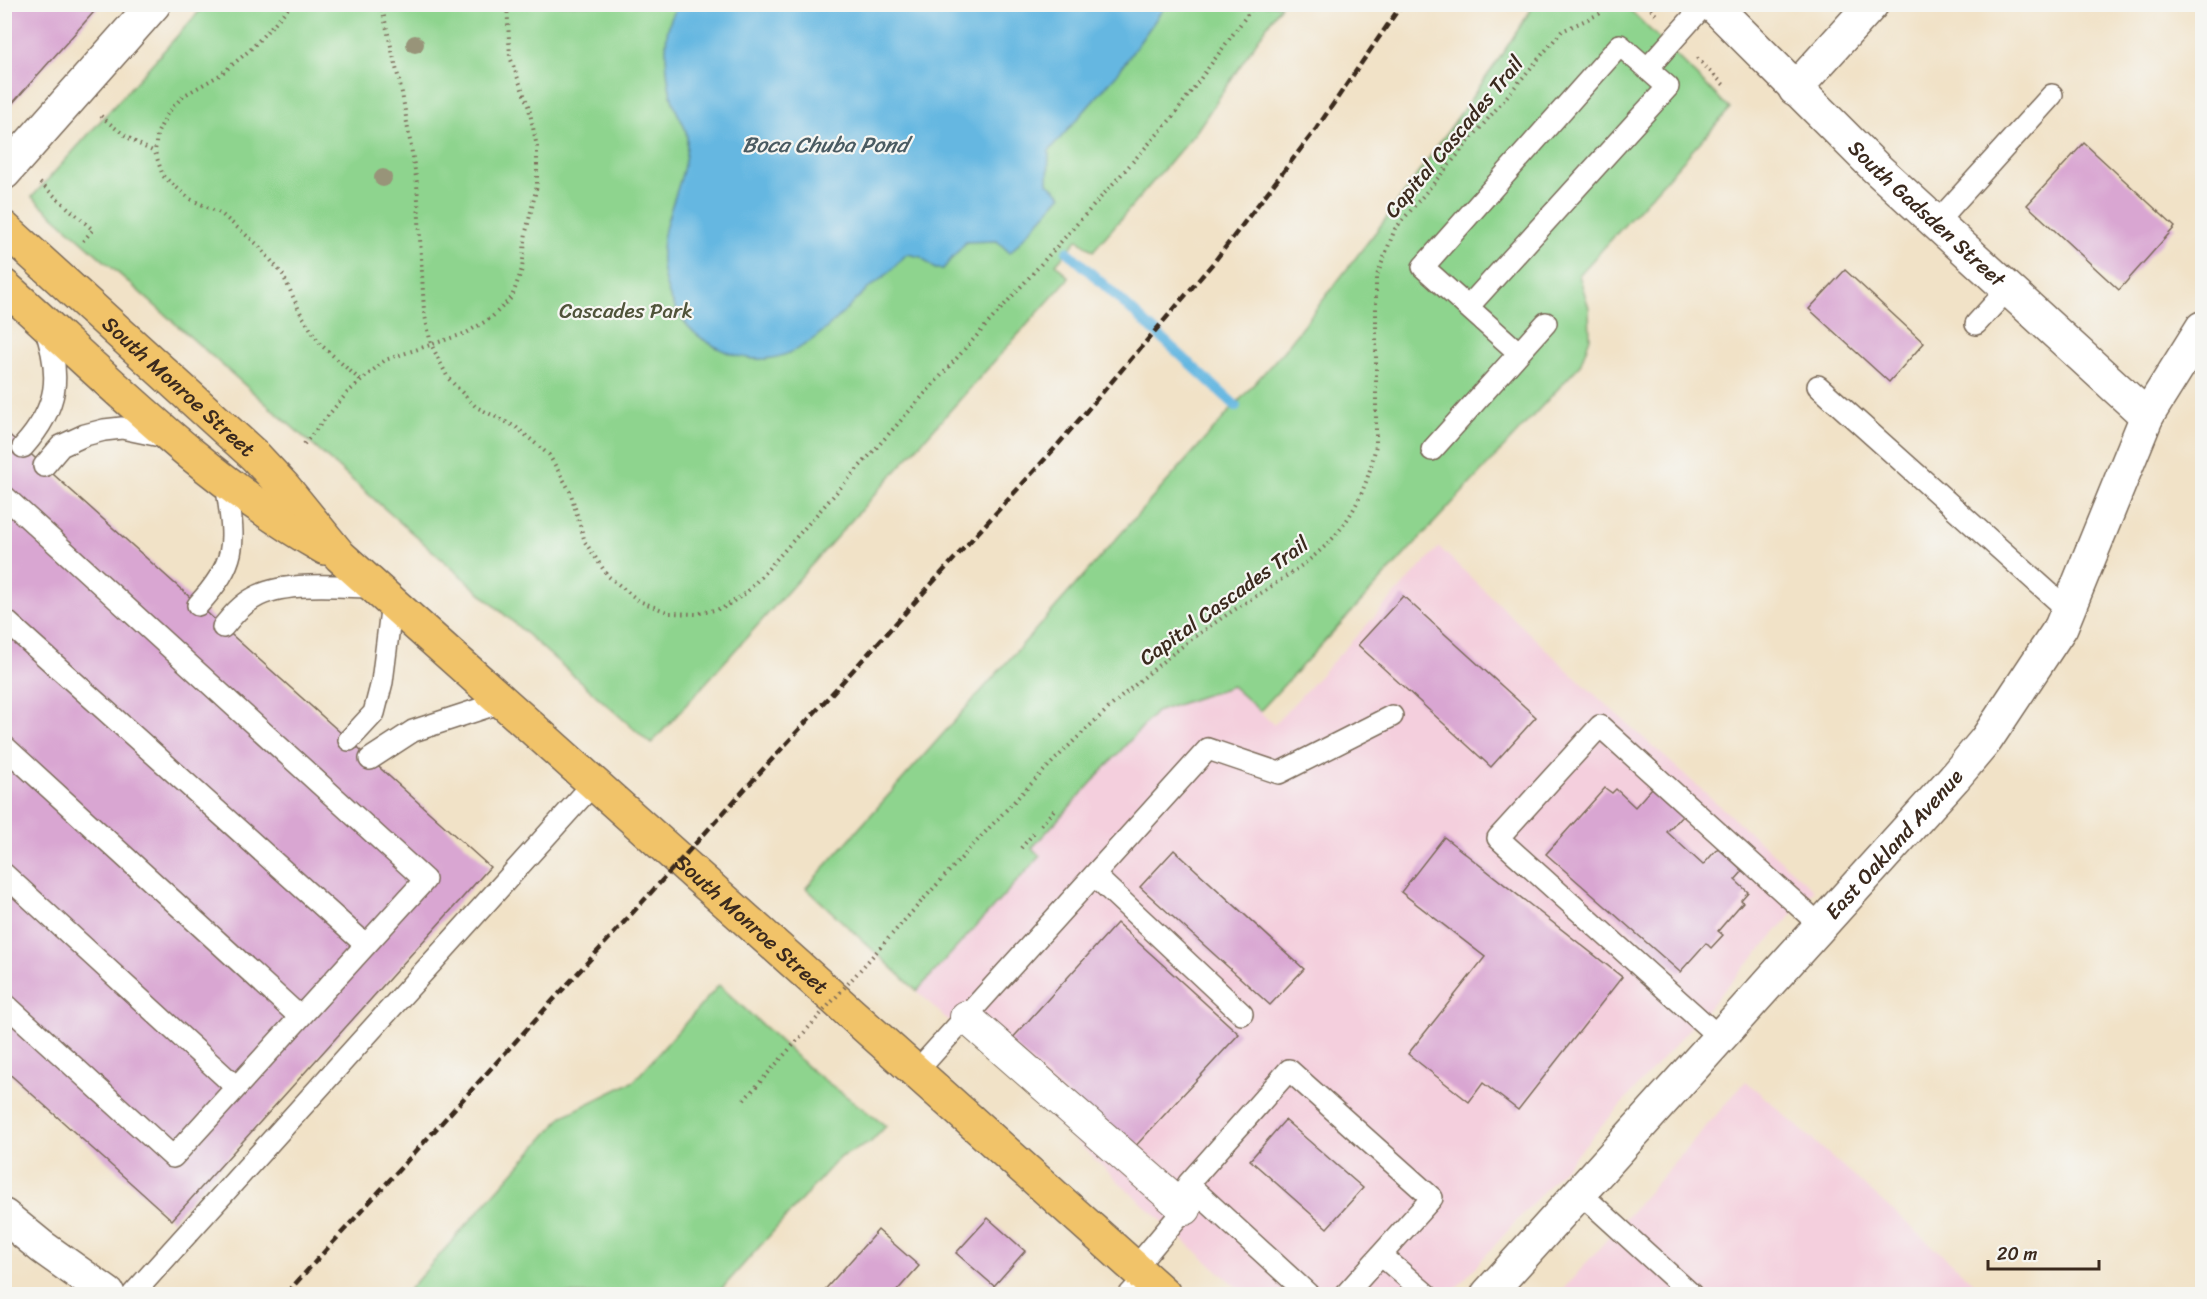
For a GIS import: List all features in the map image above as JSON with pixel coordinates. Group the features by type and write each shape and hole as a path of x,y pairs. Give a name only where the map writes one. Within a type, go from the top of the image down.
{"main road":[{"name":"South Monroe Street","path":"4,228 255,456 291,495 340,556 916,1072 1143,1284"},
{"name":"South Monroe Street","path":"8,289 226,483 297,532 340,556"}],"street":[{"path":"4,173 154,4"},
{"name":"South Gadsden Street","path":"1712,4 1875,167 2147,416"},
{"path":"1796,89 1872,4"},
{"name":"East Oakland Avenue","path":"1488,1294 1986,740 2061,627 2147,416 2202,328"},
{"path":"966,1017 1192,1201"},
{"path":"4,1216 42,1247 108,1294"}],"lane":[{"path":"1647,69 1705,4"},
{"path":"1468,308 1668,87 1620,45 1423,267 1468,308 1519,353"},
{"path":"1936,223 2052,95"},
{"path":"1976,324 2008,290"},
{"path":"23,447 43,422 54,392 54,365 42,319"},
{"path":"1432,450 1546,323"},
{"path":"1818,386 2068,610"},
{"path":"44,466 61,446 85,435 104,430 122,428 175,440"},
{"path":"198,605 219,581 229,561 233,538 226,483"},
{"path":"4,496 425,880 172,1156 4,1003"},
{"path":"223,627 252,598 270,591 300,587 384,595 382,682 374,713 349,740"},
{"path":"4,619 366,945"},
{"path":"370,759 413,731 502,702"},
{"path":"916,1072 1208,749 1279,773 1392,716"},
{"path":"1720,1038 1498,838 1600,726 1821,926"},
{"path":"4,746 300,1017"},
{"path":"133,1294 594,783"},
{"path":"4,874 236,1087"},
{"path":"1094,875 1242,1014"},
{"path":"1308,1294 1192,1201 1188,1184 1289,1070 1432,1198 1346,1294"},
{"path":"1580,1193 1691,1294"},
{"path":"1143,1284 1192,1201"},
{"path":"1382,1255 1426,1294"}],"path":[{"path":"292,4 250,50 220,75 183,96 167,114 157,134 155,152 163,176 190,199 220,213 258,245 283,275 301,314 320,344 360,380"},
{"path":"381,4 402,93 417,183 424,311 431,344 448,378 476,407 516,427 549,455 570,491 585,542 608,576 639,601 670,613 696,614 723,608 746,593 766,572 1171,119 1256,4"},
{"path":"304,444 360,380 385,360 466,333 491,318 512,297 522,269 526,232 537,186 537,147 529,108 510,57 507,4"},
{"name":"Capital Cascades Trail","path":"744,1100 1028,785 1110,706 1200,633 1304,564 1320,551 1349,518 1360,499 1371,470 1376,445 1376,278 1395,229 1562,31 1599,14 1611,4"},
{"path":"75,94 117,131 155,152"},
{"path":"40,183 93,230 80,244"},
{"path":"1041,825 1054,810"},
{"path":"1021,848 1034,832"}],"shaded area":[{"path":"1439,547 1574,676 1814,890 1451,1294 1244,1294 1124,1187 917,991 1040,856 1032,848 1156,712 1232,686 1274,725"},
{"path":"1746,1081 1987,1294 1559,1294"}],"green space":[{"name":"Cascades Park","path":"205,5 1281,5 1196,132 1093,251 1078,239 1056,264 1069,278 651,744 32,197"},
{"path":"1534,5 1625,5 1730,109 1579,275 1589,308 1590,338 1580,365 1260,711 1232,686 1156,712 1032,848 1040,856 917,991 806,888 1285,349 1388,216 1499,59"},
{"path":"719,985 811,1070 886,1126 870,1143 840,1157 717,1294 405,1294 563,1116 634,1081"}],"water":[{"name":"Boca Chuba Pond","path":"678,4 1166,5 1117,74 1049,151 1048,183 1062,195 1010,253 997,241 966,242 943,269 935,269 921,257 907,254 825,330 807,343 790,353 771,358 750,359 728,353 695,334 675,307 663,274 662,247 683,171 687,140 671,94 666,64 667,33"}],"building":[{"path":"4,4 101,4 11,105 4,100"},
{"path":"2084,143 2175,227 2119,290 2027,205"},
{"path":"1845,270 1924,343 1889,382 1809,309"},
{"path":"4,430 490,867 172,1220 4,1069"},
{"path":"1403,596 1536,717 1491,767 1358,645"},
{"path":"1605,788 1612,793 1616,789 1635,807 1652,788 1682,815 1667,832 1703,865 1718,848 1743,871 1735,880 1748,892 1741,900 1743,902 1718,931 1723,935 1711,948 1706,943 1680,972 1546,854"},
{"path":"1444,837 1622,977 1518,1110 1483,1083 1469,1102 1408,1054 1485,957 1401,892"},
{"path":"1174,850 1304,969 1270,1005 1140,887"},
{"path":"1117,923 1239,1034 1131,1151 1010,1041"},
{"path":"1285,1120 1363,1188 1327,1228 1250,1160"},
{"path":"988,1218 1025,1251 994,1286 956,1253"},
{"path":"878,1230 919,1266 894,1294 821,1294"}],"waterway":[{"path":"1067,251 1236,406"}],"railway":[{"path":"286,1294 1055,448 1214,262 1316,129 1402,4"}]}
